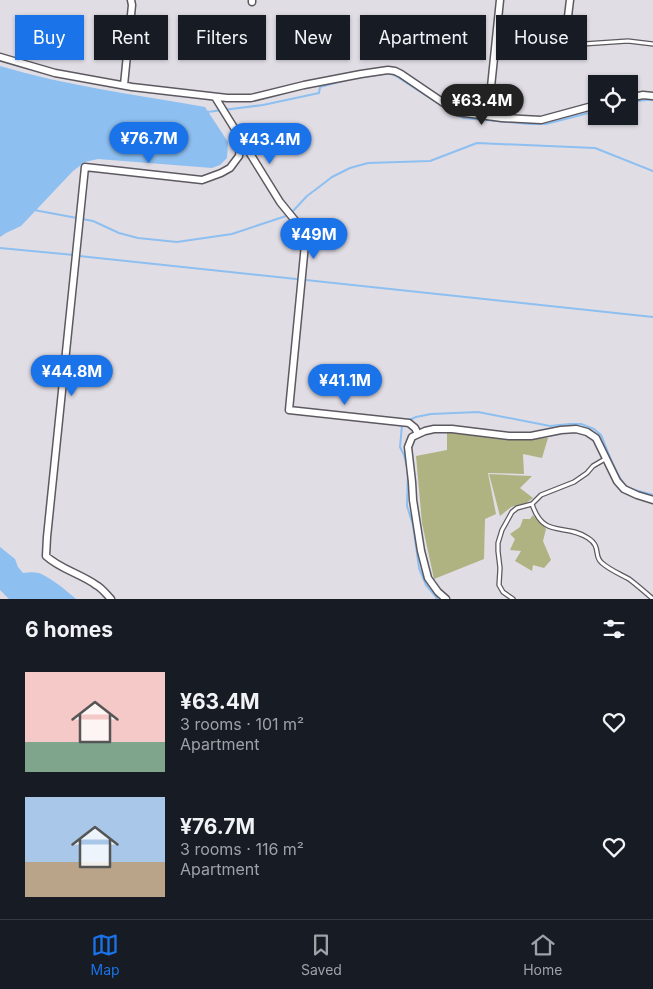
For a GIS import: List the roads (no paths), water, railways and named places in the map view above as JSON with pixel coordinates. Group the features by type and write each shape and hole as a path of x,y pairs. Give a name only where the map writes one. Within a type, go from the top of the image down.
{"street":[{"path":"124,85 131,0"},
{"path":"488,116 500,0"},
{"path":"568,15 570,0"},
{"path":"0,57 55,73 124,85 215,97 251,98 304,85 388,70 401,74 457,112 541,120 588,108"},
{"path":"638,96 653,96"},
{"path":"215,97 280,202 306,234 289,410 409,423 418,434"},
{"path":"111,599 98,585 46,556 46,537 85,167 202,180 230,168 239,156 241,140"},
{"path":"446,599 438,592 428,578 421,552 413,500 408,447 412,437 418,434 434,429 452,428 509,436 530,436 576,429 587,432 596,438 617,481 624,490 653,500"}],"lane":[{"path":"587,44 628,41 653,44"},
{"path":"513,599 502,592 499,585 498,551 502,530 512,512 517,508 532,504 541,495 574,482 606,458"},
{"path":"532,504 539,519 548,527 578,532 589,538 595,544 598,550 598,558 602,563 630,580 653,599"}],"water":[{"path":"0,66 76,85 205,107 228,142 227,158 220,165 212,168 98,159 85,162 73,171 21,226 0,237"},
{"path":"0,547 15,559 23,573 39,573 58,584 76,599 9,599 0,590"}],"waterway":[{"path":"356,78 390,73 456,115 464,118 546,124 588,113"},
{"path":"207,112 263,105 319,93 320,87 346,80"},
{"path":"638,101 653,100"},
{"path":"34,210 93,221 119,233 138,238 177,242 232,234 286,216 307,196 332,177 350,168 368,163 430,161 477,143 595,148 653,171"},
{"path":"0,248 74,255"},
{"path":"79,256 653,317"},
{"path":"407,421 431,414 478,412 550,426 581,424 594,429 601,435 615,470 626,486 653,495"},
{"path":"403,424 400,447 407,467"},
{"path":"408,471 407,506 413,525 419,568 426,585 436,599"}]}
